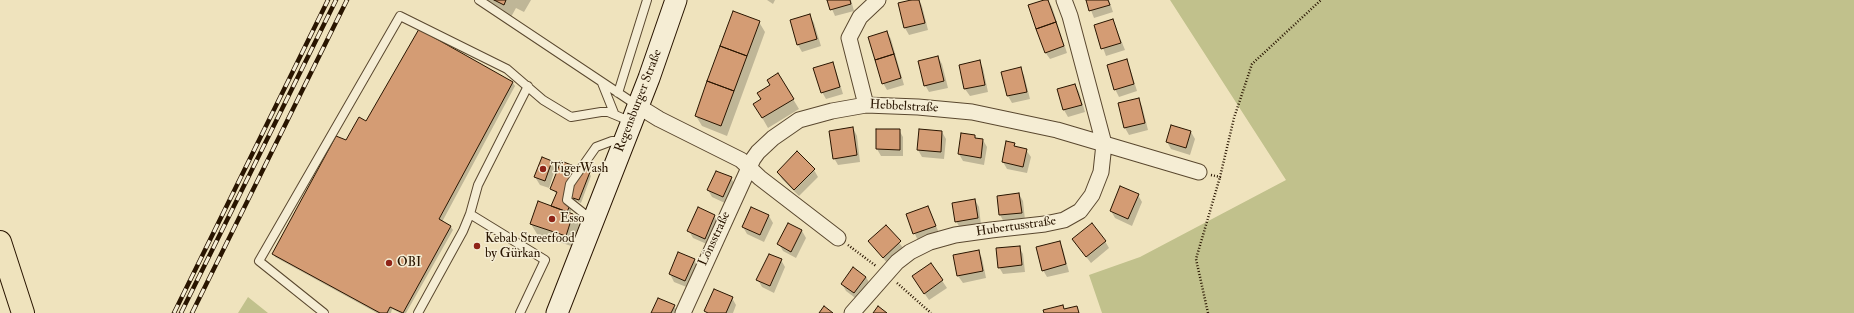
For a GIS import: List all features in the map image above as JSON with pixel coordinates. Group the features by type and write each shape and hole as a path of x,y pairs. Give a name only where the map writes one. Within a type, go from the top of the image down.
{"highway":[{"path":"0,242 23,313"}],"main road":[{"name":"Regensburger Straße","path":"557,313 625,141 628,113 676,0"}],"street":[{"path":"866,105 849,38 860,17 878,0"},
{"name":"Hubertusstraße","path":"852,313 897,262 910,252 930,242 955,235 1045,224 1064,220 1080,211 1092,195 1101,172 1104,144 1070,16 1064,0"},
{"name":"Hebbelstraße","path":"749,166 758,152 773,138 799,120 832,111 866,105 918,107 972,112 1050,128 1199,172"},
{"path":"628,113 659,119 734,155 749,166 760,178 838,238"},
{"name":"Lönsstraße","path":"683,313 749,166"}],"lane":[{"path":"478,0 618,93 628,113"},
{"path":"618,93 647,0"},
{"path":"324,313 259,262 400,16 507,69 543,100 570,117 601,112 628,113"},
{"path":"602,83 628,113"},
{"path":"418,313 463,232 478,185 528,86"},
{"path":"593,220 567,200 570,184 596,147 612,142 625,141"},
{"path":"470,214 545,260 520,313"}],"path":[{"path":"1208,313 1196,259 1220,177 1234,118 1252,64 1321,0"},
{"path":"1199,172 1220,177"}],"green space":[{"path":"1170,0 1854,0 1854,313 1102,313 1089,275 1140,257 1286,180"},
{"path":"248,297 268,313 238,313"}],"building":[{"path":"494,0 506,0 504,5"},
{"path":"827,0 850,0 851,4 830,10"},
{"path":"919,0 925,23 904,28 898,3"},
{"path":"1048,0 1056,22 1036,29 1028,5"},
{"path":"1086,0 1108,0 1110,5 1089,11"},
{"path":"733,11 760,21 747,56 720,46"},
{"path":"810,14 817,39 797,45 790,20"},
{"path":"1113,19 1121,43 1101,49 1094,25"},
{"path":"1056,22 1064,46 1045,53 1036,29"},
{"path":"419,29 513,82 439,219 451,226 403,313 390,307 387,313 380,313 272,254 336,136 346,140 359,117 366,121"},
{"path":"887,31 894,54 875,60 868,37"},
{"path":"720,46 747,56 734,91 707,81"},
{"path":"894,54 901,78 882,84 875,60"},
{"path":"938,56 944,81 924,86 918,61"},
{"path":"1127,59 1134,84 1114,90 1107,65"},
{"path":"980,60 985,85 964,89 959,65"},
{"path":"833,62 840,87 821,93 813,68"},
{"path":"1021,67 1027,92 1007,96 1001,72"},
{"path":"778,73 794,99 762,118 753,104 761,99 757,93 770,85 767,80"},
{"path":"707,81 734,91 721,126 695,116"},
{"path":"1075,84 1082,105 1063,110 1057,89"},
{"path":"1139,98 1145,123 1124,128 1118,103"},
{"path":"1171,125 1191,131 1186,148 1166,142"},
{"path":"853,127 857,155 833,159 829,131"},
{"path":"876,129 900,129 900,150 876,149"},
{"path":"919,129 942,131 941,152 917,150"},
{"path":"961,133 975,135 975,138 983,139 981,158 958,154"},
{"path":"1006,141 1015,143 1014,146 1027,149 1023,167 1002,162"},
{"path":"797,151 815,169 794,190 777,172"},
{"name":"TigerWash","path":"542,157 552,161 545,181 534,177"},
{"path":"561,161 590,172 579,200 573,198 567,212 551,206 557,192 550,189"},
{"path":"716,171 732,177 723,197 707,190"},
{"path":"1120,186 1139,194 1128,219 1110,211"},
{"path":"1019,193 1022,213 999,215 997,196"},
{"path":"975,199 978,218 955,222 952,203"},
{"name":"Esso","path":"538,201 573,214 566,236 530,224"},
{"path":"928,206 936,226 913,234 906,214"},
{"path":"698,207 715,215 705,239 687,231"},
{"path":"751,207 769,215 760,235 742,227"},
{"path":"788,223 802,230 791,252 777,244"},
{"path":"1092,223 1106,241 1086,257 1072,239"},
{"path":"886,225 901,241 883,258 868,241"},
{"path":"1060,241 1066,264 1042,271 1036,247"},
{"path":"1020,246 1022,265 998,268 996,248"},
{"path":"979,250 983,271 957,276 953,255"},
{"path":"678,252 695,259 685,281 669,274"},
{"path":"769,254 782,259 770,286 756,280"},
{"path":"931,263 943,280 924,294 912,276"},
{"path":"853,267 866,277 854,293 841,284"},
{"path":"714,289 733,297 726,313 708,313 704,311"},
{"path":"658,298 675,305 671,313 651,313"},
{"path":"1063,305 1064,309 1077,306 1079,313 1044,313 1043,310"},
{"path":"824,306 833,313 819,313"},
{"path":"878,306 887,313 873,313"}],"railway":[{"path":"174,313 328,0"},
{"path":"181,313 336,0"},
{"path":"192,313 347,0"}],"place":[{"name":"TigerWash","path":"543,169"},
{"name":"Esso","path":"552,219"},
{"name":"Kebab Streetfood by Gürkan","path":"477,246"},
{"name":"OBI","path":"389,263"}]}
